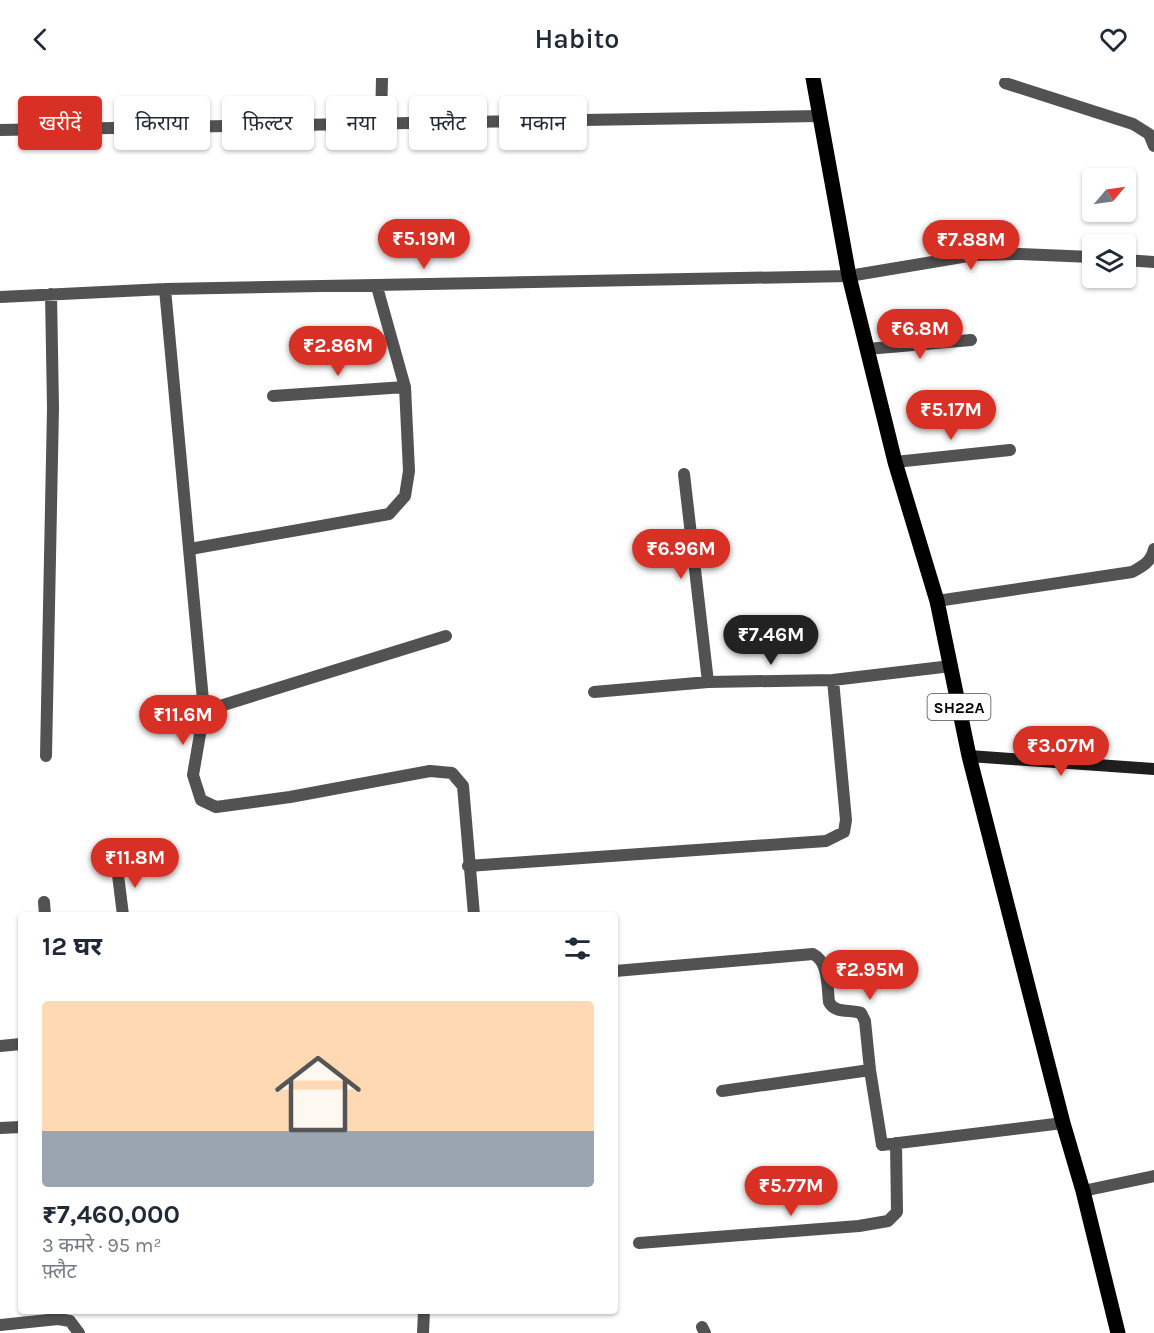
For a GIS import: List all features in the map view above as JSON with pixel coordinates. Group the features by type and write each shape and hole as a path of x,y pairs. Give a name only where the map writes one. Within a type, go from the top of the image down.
{"main road":[{"name":"SH22A","path":"813,78 849,276 895,462 937,601 969,756 1118,1333"}],"street":[{"path":"381,78 381,96"},
{"path":"1005,83 1134,124 1149,134 1154,146"},
{"path":"397,123 819,116"},
{"path":"0,130 326,124"},
{"path":"0,297 165,289 849,276 974,255 1082,257"},
{"path":"1136,261 1154,262"},
{"path":"190,549 389,514 405,496 409,471 405,387 378,286"},
{"path":"165,289 204,711 193,775 201,800 216,807 290,797 430,771 452,773 463,786 474,912"},
{"path":"46,756 53,408 51,294"},
{"path":"867,349 971,340"},
{"path":"273,396 405,387"},
{"path":"895,462 1010,450"},
{"path":"684,474 708,682"},
{"path":"937,601 1132,572 1145,566 1154,549"},
{"path":"204,711 446,636"},
{"path":"594,692 708,682 833,680 951,666"},
{"path":"468,866 826,841 837,837 844,832 846,820 833,680"},
{"path":"969,756 1154,769"},
{"path":"117,867 123,912"},
{"path":"618,971 813,954 820,958 824,965 828,1002 831,1007 861,1013 865,1021 882,1145 1063,1123"},
{"path":"0,1046 18,1044"},
{"path":"722,1091 870,1070"},
{"path":"0,1128 18,1127"},
{"path":"639,1244 859,1226 888,1221 897,1212 896,1143"},
{"path":"1083,1191 1154,1176"},
{"path":"423,1333 424,1314"},
{"path":"0,1325 58,1319 70,1321 79,1333"}]}
